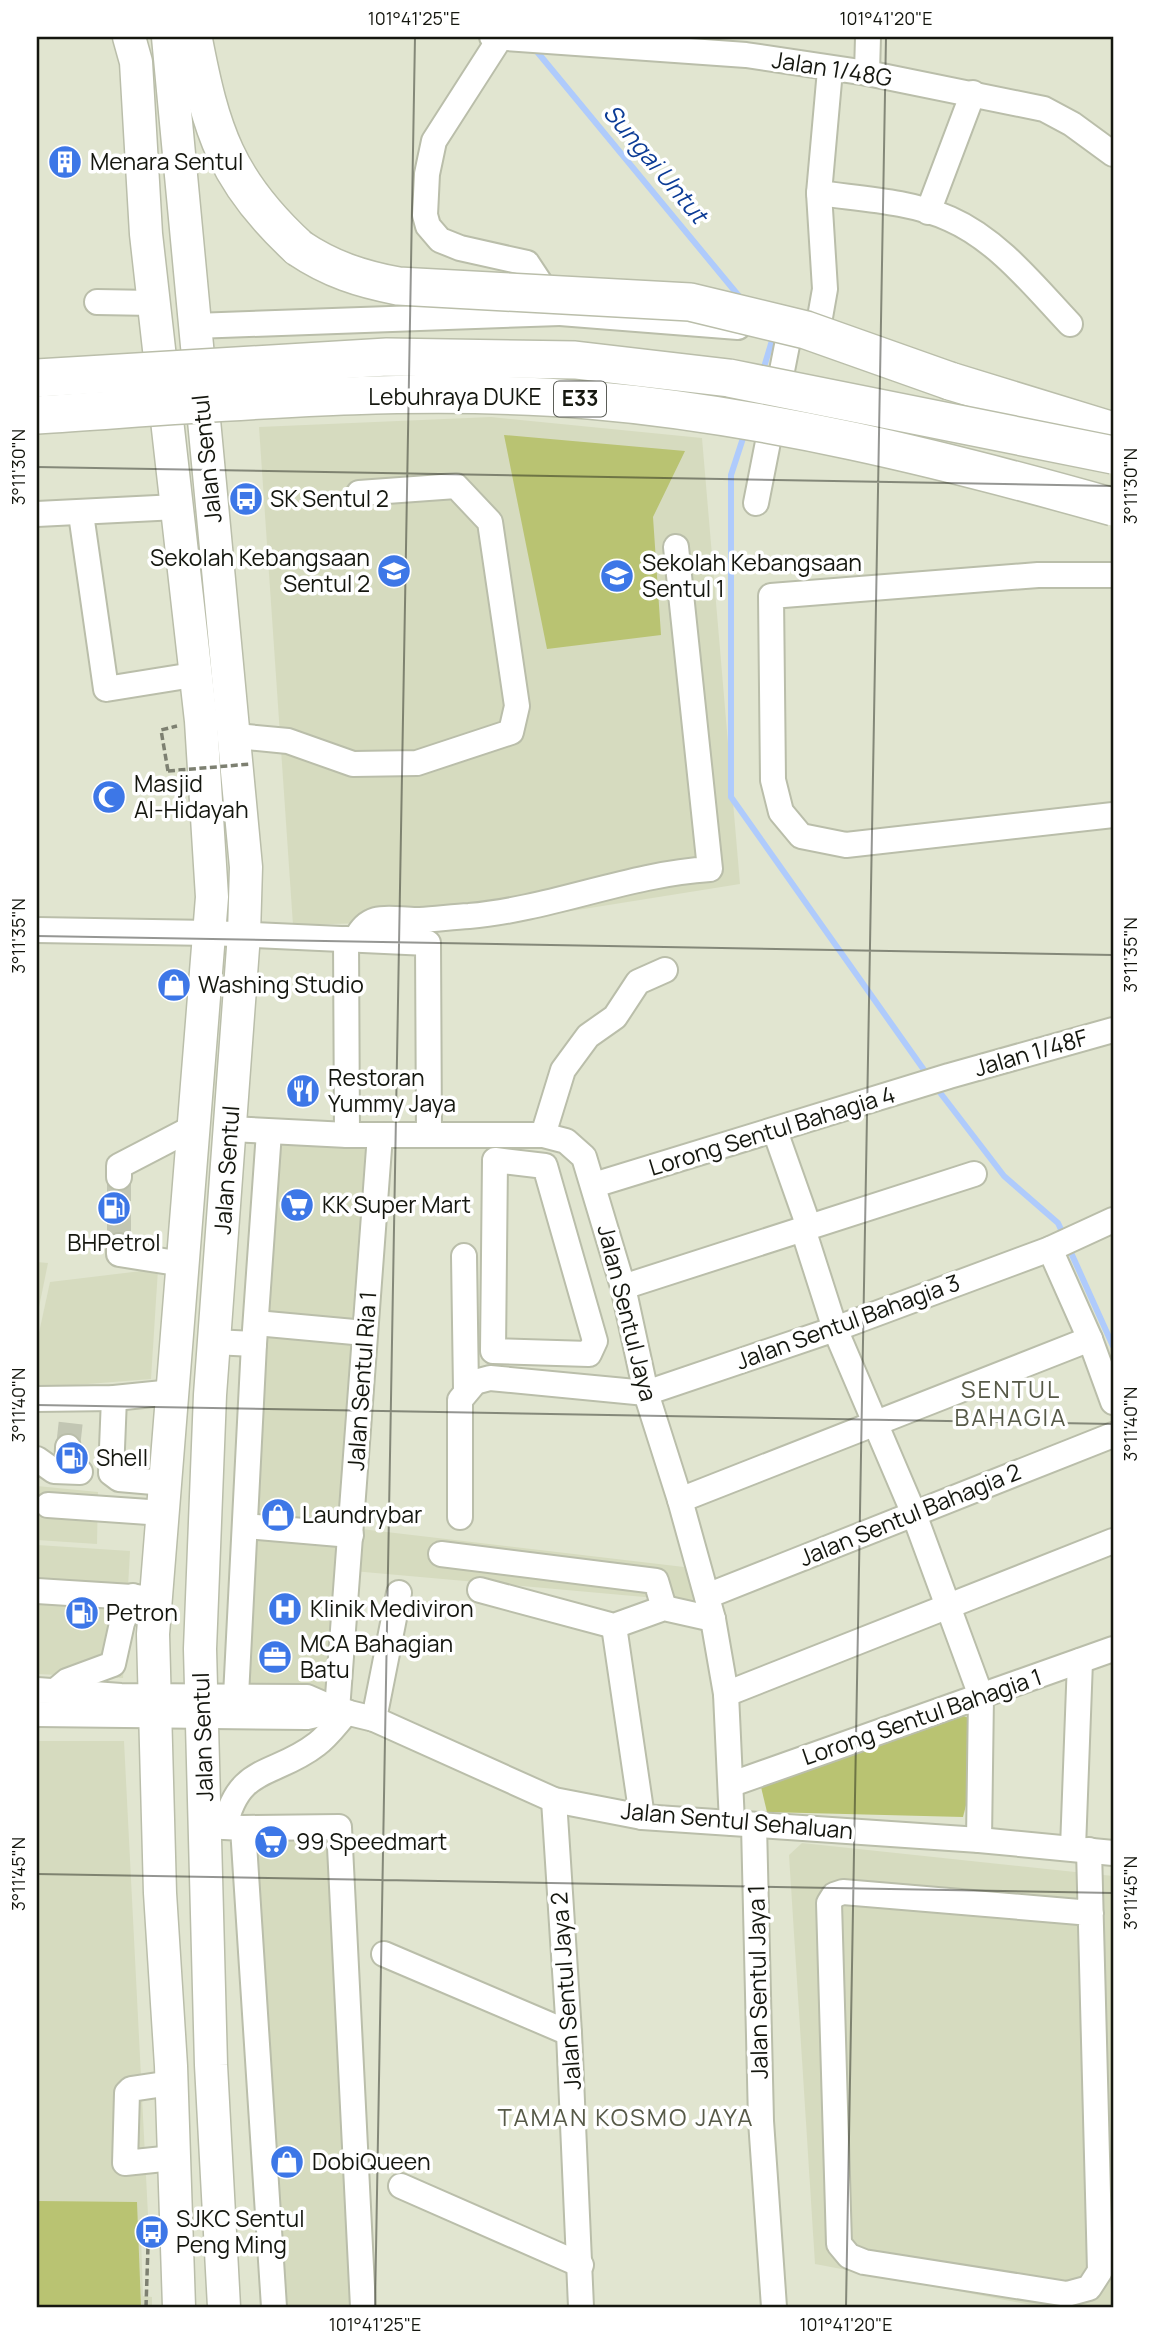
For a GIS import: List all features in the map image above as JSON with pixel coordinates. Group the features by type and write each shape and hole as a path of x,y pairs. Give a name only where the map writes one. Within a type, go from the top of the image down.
{"highway":[{"path":"193,37 208,110 220,146 256,205 299,248 326,265 368,280 398,286 690,302 806,330 950,381 1113,431"},
{"name":"Lebuhraya DUKE","path":"37,378 387,357 575,360 729,378 1113,455"},
{"name":"Lebuhraya DUKE","path":"37,415 376,396 588,400 780,427 1055,491 1113,508"}],"main road":[{"name":"Jalan Sentul","path":"107,37 125,106 148,248 208,804 212,897 164,1498 145,1597 154,1706 179,2307"},
{"path":"129,37 136,62 148,248"},
{"path":"154,37 188,256"},
{"name":"Jalan Sentul","path":"168,37 194,326 236,736 246,867 244,934 214,1342 200,1649 201,1706 224,1827 211,2065 224,2307"}],"street":[{"path":"867,73 868,37"},
{"path":"502,38 434,141 427,174 425,215 428,226 440,240 460,248 527,263 560,313"},
{"name":"Jalan 1/48G","path":"502,38 571,42 628,41 867,73 973,93 1044,108 1072,124 1113,154"},
{"path":"194,326 560,313 737,327 789,335 819,323 825,289 819,193 830,70"},
{"path":"928,212 973,93"},
{"path":"819,193 928,212 951,219 992,245 1070,324"},
{"path":"97,302 153,303"},
{"path":"756,503 789,335"},
{"path":"236,736 288,741 353,764 417,763 511,732 517,706 489,522 456,486 359,493"},
{"path":"37,514 81,514 177,507"},
{"path":"81,514 106,689 194,675"},
{"path":"347,1135 351,939 364,925 386,916 417,920 500,913 665,872 710,869 677,547"},
{"path":"1113,575 1038,575 771,596 773,780 781,812 801,836 846,845 1113,815"},
{"path":"37,930 244,934 428,943 429,1136"},
{"path":"543,1135 563,1070 588,1036 615,1017 638,982 665,970"},
{"name":"Jalan 1/48F","path":"949,1076 1113,1030"},
{"name":"Lorong Sentul Bahagia 4","path":"594,1185 949,1076"},
{"path":"119,1177 119,1166 194,1127"},
{"name":"Jalan Sentul Jaya","path":"230,1129 347,1135 543,1135 566,1141 584,1157 623,1287 646,1393 710,1607 726,1694 732,1784 743,1824"},
{"path":"775,1131 835,1329 914,1514 981,1696 979,1840"},
{"path":"236,1696 255,1334 269,1132"},
{"name":"Jalan Sentul Ria 1","path":"342,1711 351,1535 380,1135"},
{"path":"595,1341 545,1166 495,1160 493,1351 589,1354 595,1341 634,1330"},
{"path":"623,1287 974,1174"},
{"name":"Jalan Sentul Bahagia 3","path":"646,1393 835,1329 1054,1247 1113,1220"},
{"path":"119,1246 119,1254 183,1264"},
{"path":"1054,1247 1113,1402"},
{"path":"464,1256 466,1389"},
{"path":"214,1342 255,1334 365,1333"},
{"path":"680,1500 874,1421 1090,1339"},
{"path":"460,1517 460,1399 466,1389 475,1382 489,1378 646,1393"},
{"path":"37,1399 71,1409 114,1398 173,1392"},
{"path":"86,1467 114,1398"},
{"name":"Jalan Sentul Bahagia 2","path":"710,1607 914,1514 1113,1435"},
{"path":"37,1459 54,1471 86,1467 164,1498"},
{"path":"48,1506 164,1498"},
{"path":"244,1526 351,1535"},
{"path":"726,1694 1113,1541"},
{"path":"441,1554 656,1581 664,1608"},
{"path":"480,1590 614,1626 664,1608 710,1607"},
{"path":"37,1591 145,1597"},
{"path":"374,1719 399,1593"},
{"path":"46,1691 113,1664 122,1623 145,1597"},
{"path":"614,1626 642,1817"},
{"name":"Lorong Sentul Bahagia 1","path":"732,1784 1113,1649"},
{"path":"1080,1661 1081,1849 1091,1913 1100,2271 1089,2288 1067,2294 864,2262 849,2256 839,2244 829,1903 834,1895 844,1892 1091,1913"},
{"path":"46,1691 121,1696 154,1706"},
{"name":"Jalan Sentul Sehaluan","path":"201,1706 236,1696 307,1698 374,1719 554,1800 642,1817 979,1840 1113,1853"},
{"path":"37,1714 154,1706 201,1706"},
{"name":"Jalan Sentul Sehaluan","path":"201,1706 307,1717 342,1711"},
{"path":"274,2307 224,1827 230,1804 251,1777 318,1744 342,1711"},
{"name":"Jalan Sentul Jaya 2","path":"554,1800 569,2033 581,2307"},
{"name":"Jalan Sentul Jaya 1","path":"743,1824 774,2307"},
{"path":"224,1827 339,1827 363,2307"},
{"path":"384,1954 569,2033"},
{"path":"171,2082 131,2089 127,2093 125,2164 173,2158"},
{"path":"401,2186 581,2265"}],"path":[{"path":"161,730 168,771 251,764"},
{"path":"146,2284 146,2307"}],"shaded area":[{"name":"Sekolah Kebangsaan Sentul 1","path":"491,417 702,438 740,884 521,919 293,925 259,427"},
{"path":"276,1140 371,1143 331,1691 245,1689"},
{"path":"37,1262 48,1263 37,1317"},
{"path":"158,1269 151,1379 37,1388 37,1342 50,1282"},
{"path":"37,1486 98,1492 97,1544 37,1540"},
{"path":"361,1529 684,1567 700,1602 353,1571"},
{"name":"Petron","path":"37,1545 130,1551 123,1678 37,1674"},
{"path":"37,1741 124,1741 149,2235 141,2236 143,2296 152,2297 152,2307 37,2307"},
{"path":"335,1831 358,2307 282,2307 251,1833"},
{"path":"802,1843 1113,1876 1113,2307 1037,2306 815,2264 789,1855"}],"green space":[{"path":"504,435 685,451 653,517 661,635 547,649"},
{"path":"961,1715 974,1720 971,1786 963,1817 767,1812 761,1787"},
{"path":"37,2201 137,2202 141,2307 37,2307"}],"waterway":[{"name":"Sungai Untut","path":"534,48 743,301"},
{"path":"762,374 773,337"},
{"path":"745,432 731,475 731,797 929,1077"},
{"path":"935,1086 1004,1176 1058,1223 1064,1236"},
{"path":"1068,1246 1113,1346"}],"tunnel":[{"path":"119,1177 119,1246"},
{"path":"68,1447 71,1420"}],"place":[{"name":"Menara Sentul","path":"65,162"},
{"name":"SK Sentul 2","path":"246,499"},
{"name":"Sekolah Kebangsaan Sentul 2","path":"394,571"},
{"name":"Sekolah Kebangsaan Sentul 1","path":"617,576"},
{"name":"Masjid Al-Hidayah","path":"109,797"},
{"name":"Washing Studio","path":"174,985"},
{"name":"Restoran Yummy Jaya","path":"303,1091"},
{"name":"KK Super Mart","path":"297,1205"},
{"name":"BHPetrol","path":"114,1208"},
{"name":"Shell","path":"72,1458"},
{"name":"Laundrybar","path":"278,1515"},
{"name":"Klinik Mediviron","path":"285,1609"},
{"name":"Petron","path":"82,1613"},
{"name":"MCA Bahagian Batu","path":"275,1657"},
{"name":"99 Speedmart","path":"271,1842"},
{"name":"DobiQueen","path":"287,2162"},
{"name":"SJKC Sentul Peng Ming","path":"152,2232"}],"district":[{"name":"SENTUL BAHAGIA","path":"1011,1404"},
{"name":"TAMAN KOSMO JAYA","path":"626,2118"}]}
